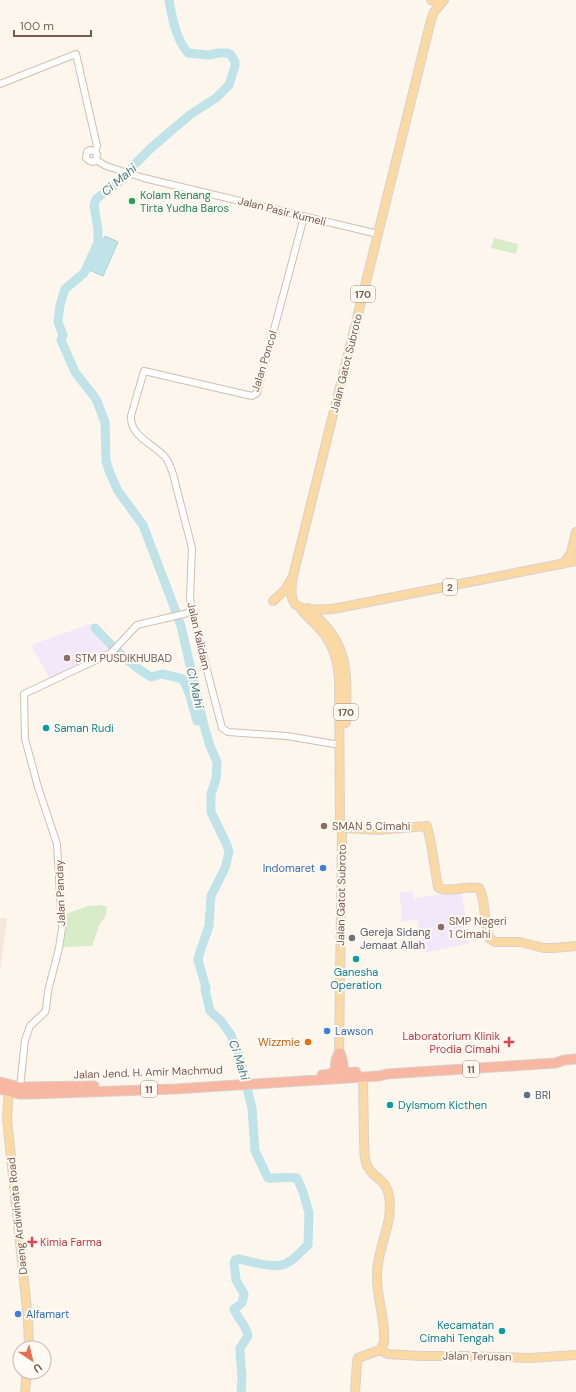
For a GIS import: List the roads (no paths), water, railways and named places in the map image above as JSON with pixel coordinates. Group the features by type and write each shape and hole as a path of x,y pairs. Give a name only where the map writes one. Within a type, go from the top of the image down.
{"highway":[{"name":"Jalan Jend. H. Amir Machmud","path":"339,1053 345,1072 378,1071 387,1074"},
{"name":"Jalan Jend. H. Amir Machmud","path":"0,1082 6,1088 19,1094 56,1094 245,1082 330,1074 335,1071 336,1060 339,1053"},
{"name":"Jalan Jend. H. Amir Machmud","path":"6,1088 245,1082 363,1077 387,1074 556,1063 564,1060 576,1059"},
{"name":"Jalan Jend. H. Amir Machmud","path":"556,1063 564,1066 576,1065"}],"main road":[{"path":"430,0 436,2 443,1"},
{"path":"430,0 434,12"},
{"path":"434,12 443,1"},
{"name":"Jalan Gatot Subroto","path":"339,1053 344,831 340,828 343,765 343,710 338,663 323,628 304,614 304,608 295,604 292,593 293,576 434,12"},
{"path":"563,564 571,553 576,532"},
{"name":"2","path":"304,608 325,610 338,608 576,561"},
{"name":"170","path":"273,601 285,590 293,576"},
{"path":"323,628 329,615 338,608"},
{"path":"344,831 427,826 438,887 444,890 472,887 480,888 485,923 490,939 495,942 514,941 544,948 576,946"},
{"path":"355,1392 357,1360 361,1356 380,1350 383,1347 384,1340 379,1301 377,1265 387,1226 390,1204 385,1184 370,1171 365,1159 363,1077"},
{"name":"Daeng Ardiwinata Road","path":"6,1088 6,1119 28,1319 29,1340"},
{"name":"Jalan Terusan","path":"380,1350 388,1354 420,1356 530,1358 576,1355"},
{"path":"26,1392 27,1380"}],"street":[{"path":"0,84 76,54 97,146 95,152 97,154 96,160"},
{"name":"Jalan Pasir Kumeli","path":"95,152 90,150 86,155 86,158 90,162 96,160 106,166 137,176 378,234"},
{"name":"Jalan Poncol","path":"144,371 252,396 255,395 257,393 304,217"},
{"name":"Jalan Kalidam","path":"144,371 131,416 131,423 138,435 165,457 170,464 192,548 190,598 192,612 217,709 224,730 228,732 288,736 342,749"},
{"name":"Jalan Panday","path":"20,1087 22,1052 26,1035 30,1026 45,1012 46,1009 48,991 59,948 62,915 57,844 38,787 25,739 24,694 107,655 113,651 136,625 192,612"}],"water":[{"path":"105,236 118,242 103,276 89,270"}],"waterway":[{"name":"Ci Mahi","path":"169,0 173,21 180,41 188,53 209,55 228,53 231,55 235,62 235,66 229,85 216,98 191,114 179,124 151,148 123,179 96,199 94,206 98,229 98,243 84,273 65,289 60,305 58,322 63,335 61,340 75,372 96,399 105,422 106,461 110,473 118,491 143,525 181,626 204,726 217,762 216,779 211,794 211,812 229,852 225,868 211,896 209,926 198,960 206,988 210,1011 221,1021 231,1035 239,1055 252,1108 255,1151 268,1178 297,1178 309,1213 308,1245 287,1263 276,1266 238,1259 235,1260 236,1280 244,1294 242,1303 234,1309 246,1328 248,1336 240,1348 242,1377 241,1392"},
{"path":"95,628 128,661 151,677 162,674 183,679 189,693 197,721"}],"place":[{"name":"Kolam Renang Tirta Yudha Baros","path":"132,201"},
{"name":"STM PUSDIKHUBAD","path":"67,658"},
{"name":"Saman Rudi","path":"46,728"},
{"name":"SMAN 5 Cimahi","path":"324,826"},
{"name":"Indomaret","path":"323,868"},
{"name":"SMP Negeri 1 Cimahi","path":"441,927"},
{"name":"Gereja Sidang Jemaat Allah","path":"352,938"},
{"name":"Ganesha Operation","path":"356,959"},
{"name":"Lawson","path":"327,1031"},
{"name":"Wizzmie","path":"308,1042"},
{"name":"Laboratorium Klinik Prodia Cimahi","path":"509,1042"},
{"name":"BRI","path":"527,1095"},
{"name":"Dylsmom Kicthen","path":"390,1105"},
{"name":"Kimia Farma","path":"32,1242"},
{"name":"Alfamart","path":"18,1314"},
{"name":"Kecamatan Cimahi Tengah","path":"502,1331"}]}
